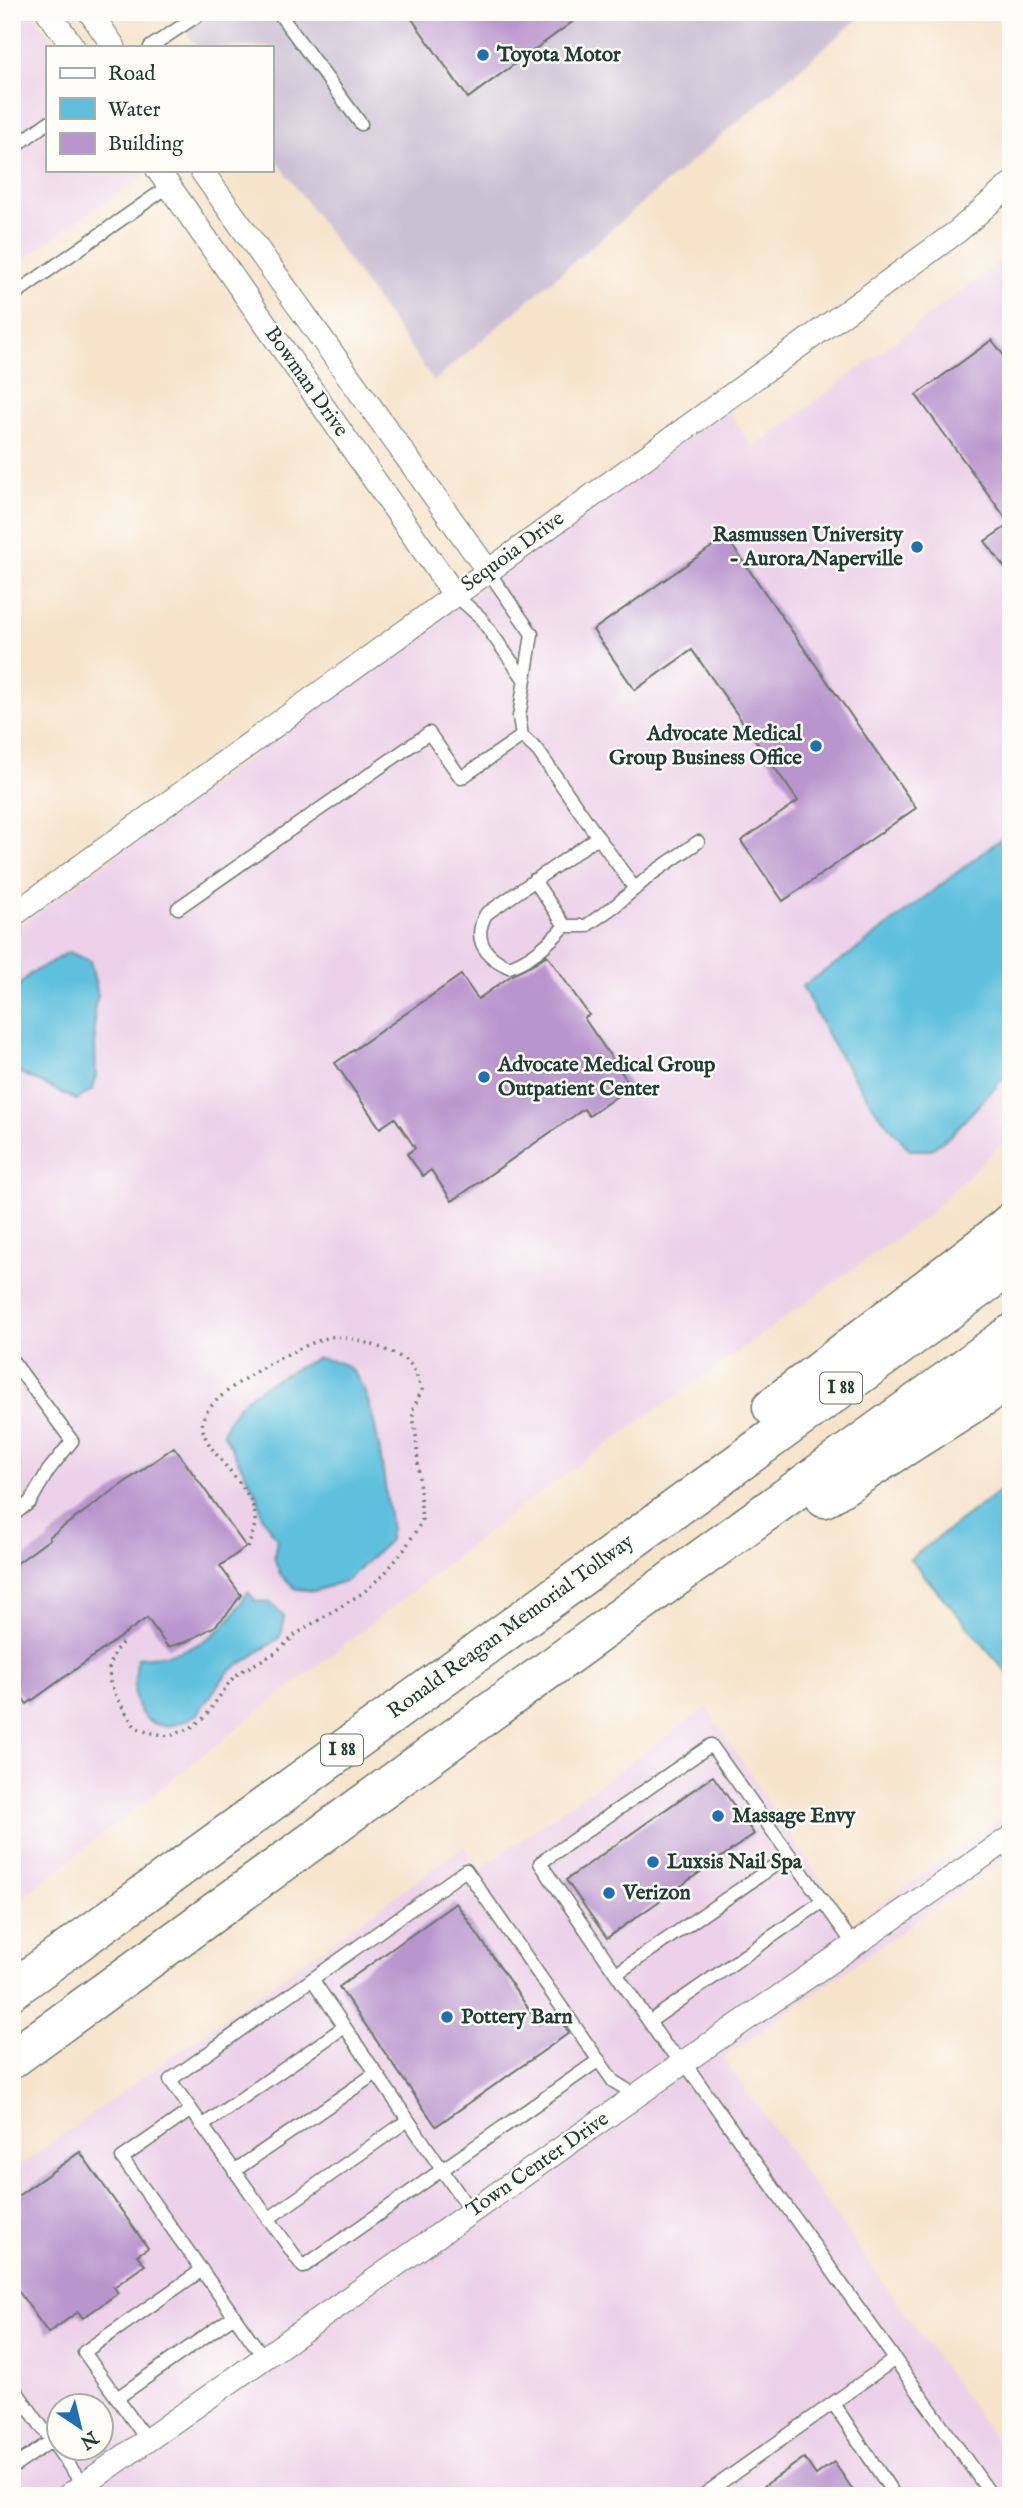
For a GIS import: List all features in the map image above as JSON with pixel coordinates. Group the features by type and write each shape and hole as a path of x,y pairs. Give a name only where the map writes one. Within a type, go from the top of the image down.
{"highway":[{"path":"671,1511 765,1411 1011,1222"},
{"name":"Ronald Reagan Memorial Tollway","path":"12,1990 1011,1265"},
{"name":"I 88","path":"12,2059 1011,1335"},
{"path":"761,1515 829,1496 1011,1379"}],"street":[{"path":"48,12 72,46"},
{"path":"90,12 113,46"},
{"name":"Bowman Drive","path":"202,172 488,571"},
{"name":"Bowman Drive","path":"164,178 454,594"},
{"name":"Sequoia Drive","path":"12,916 958,232 1011,184"},
{"name":"Town Center Drive","path":"75,2490 684,2062 1011,1837"}],"lane":[{"path":"151,46 202,12"},
{"path":"278,12 361,124"},
{"path":"12,149 46,124"},
{"path":"12,296 164,178"},
{"path":"488,571 532,634 519,717 522,736 538,751 635,889"},
{"path":"454,594 480,617 524,679"},
{"path":"178,908 429,733 461,778 522,736"},
{"path":"598,836 486,914 480,926 480,940 495,961 509,967 523,962 549,943 565,926 586,926 653,873 698,842"},
{"path":"534,880 565,926"},
{"path":"12,1360 72,1441 48,1471 30,1502 12,1516"},
{"path":"855,1945 710,1745 540,1863 665,2045 684,2062 992,2496"},
{"path":"616,1975 790,1855"},
{"path":"599,2060 303,2267 170,2080 466,1870 599,2060 613,2081 637,2096"},
{"path":"649,2022 823,1901"},
{"path":"312,1979 471,2213"},
{"path":"202,2126 344,2027"},
{"path":"234,2171 376,2073"},
{"path":"191,2110 121,2158 264,2358"},
{"path":"268,2219 408,2120"},
{"path":"147,2440 84,2352 202,2270"},
{"path":"117,2398 234,2316"},
{"path":"702,2496 895,2359"},
{"path":"15,2394 46,2434"},
{"path":"833,2403 895,2496"},
{"path":"12,2468 46,2444"},
{"path":"61,2462 75,2490"}],"path":[{"path":"122,1643 109,1665 110,1683 118,1700 135,1727 169,1736 189,1729 205,1717 231,1680 240,1672 277,1652 296,1634 364,1592 385,1573 404,1550 422,1521 412,1410 422,1390 410,1364 376,1346 333,1337 278,1359 218,1399 203,1419 203,1436 250,1498 255,1521 248,1549"}],"shaded area":[{"path":"12,12 32,12 55,46 46,46 46,172 143,172 145,175 12,267"},
{"path":"172,12 866,12 434,381 273,155 273,46 196,46"},
{"path":"1011,253 1011,1134 927,1216 517,1509 12,1905 12,931 726,409 754,448"},
{"path":"706,1708 851,1926 1011,1811 1011,1853 723,2058 1011,2462 1011,2496 12,2496 12,2171 465,1846 480,1869"}],"water":[{"path":"1011,831 1011,1070 951,1135 930,1150 910,1150 877,1112 834,1047 802,986 856,950"},
{"path":"69,952 90,961 98,995 94,1009 96,1075 93,1089 77,1100 12,1069 12,993 30,974"},
{"path":"317,1358 348,1367 358,1379 366,1397 378,1442 391,1528 388,1542 347,1580 315,1591 296,1589 280,1574 274,1557 277,1539 262,1517 258,1497 223,1433 229,1419 249,1396 275,1379"},
{"path":"1011,1482 1011,1677 910,1559"},
{"path":"248,1592 256,1601 270,1603 284,1616 282,1632 278,1639 228,1672 197,1714 188,1720 160,1725 144,1717 135,1697 137,1658 175,1653 211,1637 230,1619"}],"building":[{"name":"Toyota Motor","path":"407,12 586,12 468,98"},
{"path":"992,340 1011,365 1011,576 985,541 1010,524 916,395"},
{"name":"Advocate Medical Group Business Office","path":"726,537 916,808 783,901 741,841 798,801 692,650 635,690 593,630"},
{"name":"Advocate Medical Group Outpatient Center","path":"547,955 589,1015 584,1018 631,1086 589,1116 584,1109 452,1201 431,1170 423,1176 407,1154 415,1148 395,1118 380,1128 335,1063 461,975 478,999"},
{"path":"174,1447 246,1547 220,1566 241,1595 215,1626 188,1641 168,1647 147,1618 27,1704 12,1684 12,1567"},
{"path":"713,1776 754,1834 607,1938 566,1880"},
{"name":"Pottery Barn","path":"456,1903 539,2024 555,2013 569,2033 436,2126 339,1987"},
{"path":"80,2152 148,2248 137,2255 145,2265 114,2287 118,2293 83,2318 78,2312 48,2333 12,2282 12,2200"},
{"path":"804,2458 816,2475 834,2462 857,2496 770,2496 764,2486"}],"place":[{"name":"Toyota Motor","path":"483,55"},
{"name":"Rasmussen University - Aurora/Naperville","path":"917,547"},
{"name":"Advocate Medical Group Business Office","path":"816,746"},
{"name":"Advocate Medical Group Outpatient Center","path":"484,1077"},
{"name":"Massage Envy","path":"718,1816"},
{"name":"Luxsis Nail Spa","path":"653,1862"},
{"name":"Verizon","path":"609,1893"},
{"name":"Pottery Barn","path":"447,2017"}]}
